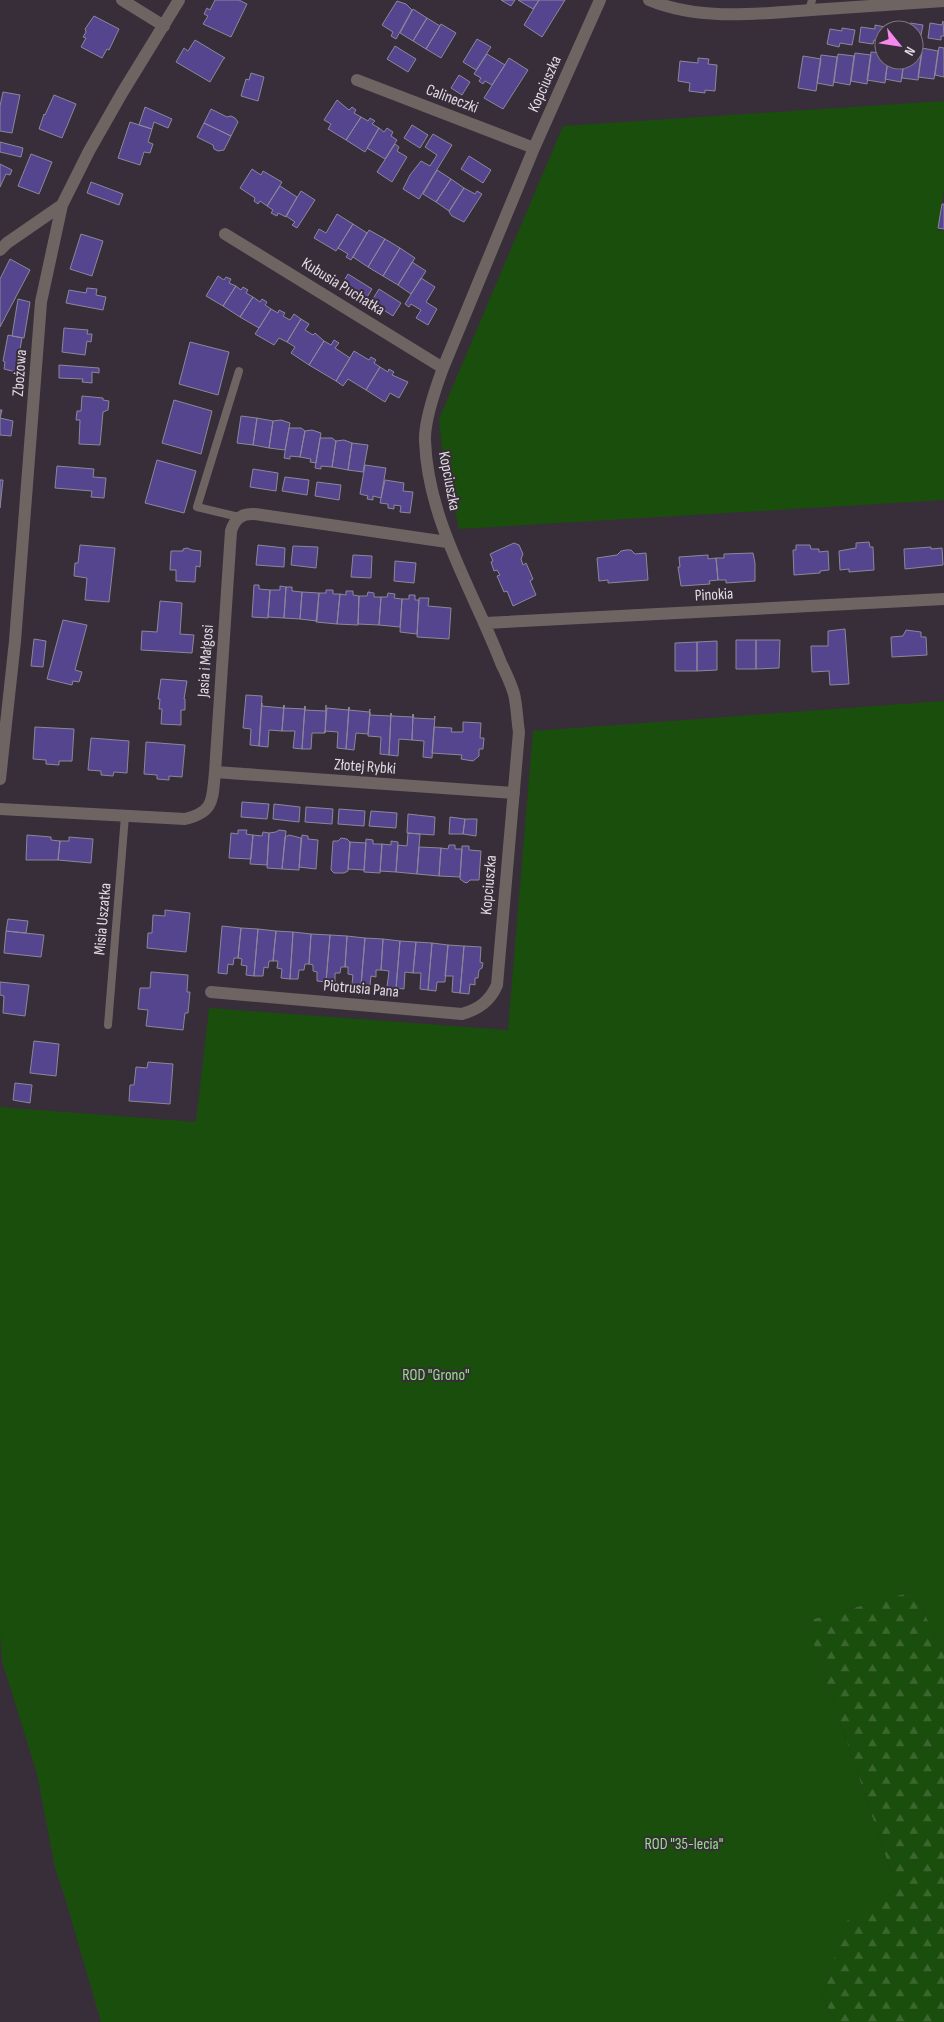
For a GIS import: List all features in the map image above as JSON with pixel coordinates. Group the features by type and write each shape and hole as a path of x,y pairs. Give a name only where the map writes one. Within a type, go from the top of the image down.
{"street":[{"path":"122,0 164,26"},
{"name":"Zbożowa","path":"0,779 15,641 41,302 62,205 108,118 179,0"},
{"name":"Kopciuszka","path":"497,985 519,732 514,696 486,623 447,542 439,519 425,440 433,395 443,368 534,148 600,0"},
{"path":"649,0 661,5 705,13 750,15 811,5 944,1"},
{"name":"Calineczki","path":"357,80 534,148"},
{"path":"0,250 7,243 62,205"},
{"name":"Kubusia Puchatka","path":"225,234 443,368"},
{"path":"239,517 246,513 255,514 447,542"},
{"name":"Jasia i Małgosi","path":"0,809 185,819 199,816 207,809 212,797 215,772 231,531 234,522 239,517"},
{"name":"Pinokia","path":"486,623 944,599"},
{"name":"Złotej Rybki","path":"215,772 514,793"},
{"name":"Piotrusia Pana","path":"211,992 462,1014 474,1011 483,1005 493,995 497,985"}],"lane":[{"path":"239,371 197,507 239,517"},
{"name":"Misia Uszatka","path":"108,1024 125,816"}],"green space":[{"path":"944,101 944,190 938,231 944,231 944,500 459,529 443,457 439,419 563,126"},
{"name":"ROD \"Grono\"","path":"944,701 944,1655 914,1591 806,1621 897,1890 845,1922 823,1996 834,2022 101,2022 55,1868 37,1774 2,1661 0,1634 0,1107 196,1122 209,1008 508,1030 533,731"},
{"path":"914,1591 944,1655 944,2022 834,2022 823,1996 845,1921 897,1890 806,1621"}],"building":[{"path":"215,0 239,0 247,4 231,37 203,24 208,16 204,14 207,8 210,10"},
{"path":"501,0 515,0 511,6"},
{"path":"518,0 539,0 533,9"},
{"path":"539,0 565,0 542,37 524,25"},
{"path":"397,1 406,4 412,10 396,39 391,36 393,32 382,25"},
{"path":"413,9 427,18 413,41 400,33"},
{"path":"94,16 119,29 109,50 107,49 102,58 81,47 86,38 83,37 86,32 85,29"},
{"path":"427,18 440,26 426,49 413,41"},
{"path":"943,21 944,36 941,36 941,40 928,38 930,23 942,25"},
{"path":"441,24 456,33 441,58 426,49"},
{"path":"861,27 874,29 873,44 859,42"},
{"path":"842,28 855,30 852,45 840,43 839,47 827,44 830,29 842,31"},
{"path":"477,39 491,47 476,70 463,62"},
{"path":"195,40 225,58 210,82 176,62 184,48 188,51"},
{"path":"395,46 416,59 408,72 387,59"},
{"path":"939,47 944,48 944,77 935,75"},
{"path":"924,48 938,51 934,79 918,77 919,70 924,70"},
{"path":"871,52 874,52 874,70 887,70 885,83 867,80"},
{"path":"855,53 871,55 867,84 851,81"},
{"path":"487,54 505,65 492,85 485,81 483,84 479,81 481,78 474,74"},
{"path":"838,54 854,56 850,85 834,82"},
{"path":"821,55 837,57 833,86 817,83"},
{"path":"803,56 821,59 816,91 798,88"},
{"path":"509,58 528,70 503,109 484,98"},
{"path":"698,58 709,59 708,64 717,65 715,91 705,90 705,93 689,91 690,83 678,81 680,61 698,63"},
{"path":"886,70 903,70 901,82 885,79"},
{"path":"903,70 919,70 918,80 902,78"},
{"path":"251,73 264,77 258,101 241,96 246,79 249,80"},
{"path":"459,75 470,82 462,95 451,88"},
{"path":"3,92 20,95 12,133 0,131 0,106"},
{"path":"54,95 76,104 62,138 39,129"},
{"path":"337,100 349,110 352,107 356,110 354,113 361,117 346,140 328,129 331,124 324,120"},
{"path":"145,107 172,119 168,128 154,122 152,129 139,125"},
{"path":"211,109 227,117 231,116 238,122 231,136 204,123"},
{"path":"361,117 368,121 370,118 375,121 372,124 379,128 365,152 346,140"},
{"path":"130,122 152,129 148,142 153,144 150,153 144,152 140,165 118,158"},
{"path":"204,123 231,136 224,150 218,151 214,149 213,145 197,137"},
{"path":"412,125 428,135 420,148 404,138"},
{"path":"379,128 384,132 387,128 393,132 391,136 397,140 385,159 367,148"},
{"path":"433,134 452,145 419,199 403,189 410,175 421,161 430,166 437,155 425,147"},
{"path":"0,142 23,148 21,157 0,152"},
{"path":"395,144 399,147 397,151 407,157 392,182 377,172"},
{"path":"31,154 52,162 39,194 18,186"},
{"path":"469,156 491,170 483,183 461,169"},
{"path":"0,164 12,170 10,175 6,174 0,187"},
{"path":"252,169 261,175 263,171 282,182 267,206 260,201 258,204 254,201 255,198 240,188"},
{"path":"437,170 451,179 436,202 423,194"},
{"path":"451,179 464,188 449,211 436,202"},
{"path":"91,182 123,194 119,205 87,193"},
{"path":"280,186 297,197 286,217 278,213 277,216 271,213 273,210 267,206"},
{"path":"464,188 475,194 477,191 482,194 464,222 452,216 449,212"},
{"path":"301,191 315,200 297,228 292,225 295,222 286,216"},
{"path":"942,204 944,204 944,229 938,228"},
{"path":"337,214 353,224 336,251 314,238 319,229 326,233"},
{"path":"353,224 367,233 351,260 346,257 348,254 338,248"},
{"path":"369,230 385,239 368,267 353,257"},
{"path":"81,234 103,241 92,276 70,269"},
{"path":"385,239 400,248 383,276 368,267"},
{"path":"400,248 415,258 398,285 383,276"},
{"path":"10,259 30,270 0,327 0,279"},
{"path":"412,262 426,271 411,294 398,285"},
{"path":"348,274 372,289 364,302 340,287"},
{"path":"218,276 224,280 226,277 231,279 229,283 236,286 223,306 206,296"},
{"path":"421,278 435,287 426,302 437,309 428,325 416,318 421,310 411,304 409,307 405,304"},
{"path":"236,286 241,290 243,287 248,290 246,293 253,297 240,317 223,306"},
{"path":"87,288 97,289 96,295 106,297 103,310 66,303 69,290 86,293"},
{"path":"379,289 401,303 393,316 371,302"},
{"path":"253,297 260,302 262,299 267,302 265,305 271,309 259,328 240,317"},
{"path":"18,299 30,302 24,338 12,336"},
{"path":"271,309 278,313 279,310 285,313 283,316 290,320 294,314 301,319 287,342 279,338 274,345 255,334"},
{"path":"301,319 309,324 305,330 313,335 315,333 324,341 309,365 291,353 295,347 287,342"},
{"path":"64,328 88,330 87,334 92,334 91,342 87,341 85,355 62,352"},
{"path":"8,335 22,338 16,372 4,369 5,362 3,361"},
{"path":"334,340 339,343 335,348 350,358 336,381 309,365 324,341 331,345"},
{"path":"190,342 229,352 218,395 179,384"},
{"path":"354,351 369,360 371,357 376,360 374,363 380,367 366,390 348,379 343,386 336,381"},
{"path":"59,365 99,368 99,373 92,372 92,383 82,382 83,379 59,378"},
{"path":"380,367 388,372 389,369 394,372 392,375 408,382 399,398 390,393 385,402 366,390"},
{"path":"82,396 103,398 103,400 109,401 108,410 103,412 100,445 79,444 80,420 76,420 77,411 81,411"},
{"path":"174,400 212,411 201,454 162,443"},
{"path":"241,416 257,418 253,445 237,443"},
{"path":"0,418 13,421 11,436 0,435"},
{"path":"257,418 273,421 269,448 253,445"},
{"path":"281,420 290,423 285,450 269,448 273,421"},
{"path":"289,428 301,428 305,431 300,457 290,456 290,459 284,458"},
{"path":"312,430 321,433 316,463 310,462 311,459 300,457 305,431"},
{"path":"320,438 332,438 336,441 332,467 321,466 321,469 315,468"},
{"path":"344,440 352,443 348,470 332,467 336,441"},
{"path":"352,443 368,445 363,472 348,470"},
{"path":"157,460 196,471 184,513 145,503"},
{"path":"365,465 386,468 381,498 373,496 373,500 367,499 368,496 360,494"},
{"path":"57,466 94,469 93,477 106,478 104,498 91,497 92,491 55,488"},
{"path":"253,469 278,473 276,491 250,487"},
{"path":"285,477 309,480 307,495 282,491"},
{"path":"0,480 3,480 0,508"},
{"path":"385,480 404,483 403,491 413,492 410,513 400,512 401,506 394,505 394,509 388,508 388,504 380,503"},
{"path":"317,482 341,485 339,500 315,496"},
{"path":"869,542 870,547 873,547 874,570 849,572 849,569 840,570 839,551 856,548 856,543"},
{"path":"514,543 519,545 523,554 521,559 523,565 526,563 533,579 530,581 536,595 513,606 507,591 504,592 497,576 500,575 497,570 494,571 490,554"},
{"path":"80,545 115,548 109,602 85,600 87,578 74,576"},
{"path":"258,545 285,548 284,567 256,565"},
{"path":"796,545 810,545 811,549 819,549 819,552 828,551 829,570 820,571 820,573 794,575 793,550 796,550"},
{"path":"293,546 318,547 316,568 291,565"},
{"path":"931,547 931,549 942,548 943,565 905,569 904,549"},
{"path":"183,549 201,551 200,567 196,566 195,582 176,581 176,570 170,570 171,551 183,551"},
{"path":"631,550 635,554 646,553 648,580 608,583 608,580 599,581 597,558 617,555 621,551"},
{"path":"753,553 755,581 726,583 726,580 718,580 716,558 724,558 724,554"},
{"path":"353,555 372,556 371,578 351,577"},
{"path":"708,555 708,559 716,558 718,580 709,581 710,584 681,586 678,567 680,567 679,557"},
{"path":"395,561 416,563 414,583 394,581"},
{"path":"254,585 259,585 259,589 270,590 268,618 252,617"},
{"path":"280,586 286,587 284,618 268,617 270,590 280,590"},
{"path":"286,587 292,587 292,591 302,592 300,619 284,618"},
{"path":"326,590 333,590 333,594 340,594 337,624 316,622 319,593 326,593"},
{"path":"346,591 353,591 353,595 359,596 358,625 337,624 340,594 346,595"},
{"path":"302,592 319,593 317,621 300,619"},
{"path":"368,592 374,593 374,597 381,597 379,625 358,624 359,596 367,596"},
{"path":"388,593 395,594 394,598 402,599 400,627 379,625 381,597 387,597"},
{"path":"409,595 415,595 415,600 419,600 417,634 400,632 402,599 409,599"},
{"path":"419,598 429,598 428,606 451,608 449,639 417,637"},
{"path":"160,601 182,603 180,634 194,635 192,653 141,650 142,631 157,632"},
{"path":"63,620 87,625 75,670 82,672 79,682 73,681 72,685 47,679"},
{"path":"845,629 849,684 830,685 829,671 812,672 811,646 828,646 828,631"},
{"path":"906,630 921,632 921,637 926,637 927,655 892,657 891,637 903,636"},
{"path":"34,639 46,641 43,667 31,666"},
{"path":"736,640 756,640 756,669 736,669"},
{"path":"756,640 780,640 779,668 756,669"},
{"path":"717,641 717,670 697,671 697,642"},
{"path":"697,642 697,671 675,671 675,643"},
{"path":"161,679 187,681 184,699 185,710 181,710 181,725 161,724 162,709 159,709 160,699 158,699"},
{"path":"246,695 262,696 259,746 250,745 251,729 243,728"},
{"path":"262,703 262,706 283,708 284,705 282,731 269,730 268,747 259,746"},
{"path":"284,705 284,708 305,709 302,749 293,748 295,731 282,731"},
{"path":"305,706 305,710 326,711 325,733 312,733 311,749 302,749"},
{"path":"349,707 349,710 369,712 370,709 368,734 356,733 354,750 346,749"},
{"path":"349,707 346,749 337,748 338,732 325,731 327,708 348,710"},
{"path":"370,712 370,715 391,716 389,755 380,754 381,737 368,736"},
{"path":"391,713 392,716 413,717 412,740 399,739 398,756 389,755"},
{"path":"413,714 414,718 434,719 435,716 432,758 423,757 424,741 412,740"},
{"path":"463,722 481,723 480,738 484,738 483,749 479,749 479,756 473,761 461,759 462,755 432,753 434,727 452,728 451,732 463,732"},
{"path":"35,727 74,729 72,761 59,761 59,765 46,764 46,760 33,759"},
{"path":"91,738 129,741 127,773 114,772 113,776 101,775 101,771 88,770"},
{"path":"146,742 185,745 182,777 169,776 169,780 157,779 157,775 144,774"},
{"path":"242,802 269,804 267,819 241,817"},
{"path":"274,804 300,807 299,822 273,819"},
{"path":"306,807 333,809 332,824 305,822"},
{"path":"339,809 365,811 364,826 338,824"},
{"path":"371,811 397,813 396,828 369,826"},
{"path":"408,814 435,817 434,835 407,833"},
{"path":"450,817 465,819 463,834 449,834"},
{"path":"465,819 477,819 476,836 463,834"},
{"path":"238,830 247,830 246,834 253,835 251,859 229,858 231,833 238,834"},
{"path":"279,830 286,831 282,869 267,868 269,833"},
{"path":"263,832 269,833 267,865 250,864 253,835 262,836"},
{"path":"408,833 420,834 417,874 396,872 398,845 407,846"},
{"path":"27,835 51,837 51,840 60,841 58,860 26,860"},
{"path":"289,835 301,838 299,870 282,869 285,837"},
{"path":"302,835 308,836 308,839 318,840 316,869 299,867"},
{"path":"69,837 93,839 91,863 58,860 60,841 69,841"},
{"path":"341,838 347,839 350,842 348,871 334,873 331,870 333,841 338,841"},
{"path":"366,839 373,840 373,844 382,844 380,873 364,872"},
{"path":"391,841 398,842 396,872 380,871 382,844 391,845"},
{"path":"350,842 366,843 364,870 348,869"},
{"path":"449,845 455,845 455,849 462,849 460,877 439,876 441,848 448,849"},
{"path":"462,846 469,846 469,850 481,851 479,880 470,880 467,883 460,879"},
{"path":"419,847 441,848 439,876 417,874"},
{"path":"165,910 190,913 186,952 147,948 148,933 152,933 153,915 165,916"},
{"path":"8,919 28,921 26,933 6,931"},
{"path":"222,926 241,928 238,958 234,958 233,965 228,964 227,974 218,973"},
{"path":"241,928 258,929 254,976 246,975 247,966 241,965 242,959 238,958"},
{"path":"258,929 276,931 273,961 269,961 268,968 264,967 263,976 254,976"},
{"path":"6,931 44,935 41,957 4,953"},
{"path":"276,931 293,932 290,979 281,978 282,969 277,968 278,961 273,961"},
{"path":"293,932 311,934 309,964 305,964 304,970 299,970 298,979 290,979"},
{"path":"311,934 330,935 326,982 317,981 317,972 313,971 313,965 309,964"},
{"path":"330,935 347,936 345,967 341,967 340,973 335,973 335,983 326,982"},
{"path":"347,936 365,938 361,985 352,984 353,975 348,974 348,967 345,967"},
{"path":"365,938 383,939 381,970 376,970 376,977 371,976 370,986 361,985"},
{"path":"383,939 400,941 396,988 387,987 389,971 381,970"},
{"path":"400,941 416,942 413,973 405,972 404,989 396,988"},
{"path":"416,942 432,943 428,990 420,989 421,973 413,973"},
{"path":"432,943 448,945 445,982 437,982 436,991 428,990"},
{"path":"448,945 464,946 460,993 452,992 453,976 445,976"},
{"path":"464,946 481,947 480,962 483,963 482,968 479,970 478,978 475,978 475,985 470,984 469,994 460,993"},
{"path":"151,972 188,975 187,992 190,992 188,1013 185,1013 183,1030 146,1026 148,1010 138,1009 140,988 150,988"},
{"path":"0,982 29,985 25,1016 3,1013 4,996 0,995"},
{"path":"34,1041 59,1044 56,1076 30,1073"},
{"path":"148,1062 173,1064 170,1104 129,1101 130,1085 134,1085 136,1067 147,1068"},
{"path":"15,1083 32,1085 30,1103 13,1100"}],"park label":[{"name":"ROD \"35-lecia\"","path":"684,1844"}]}
